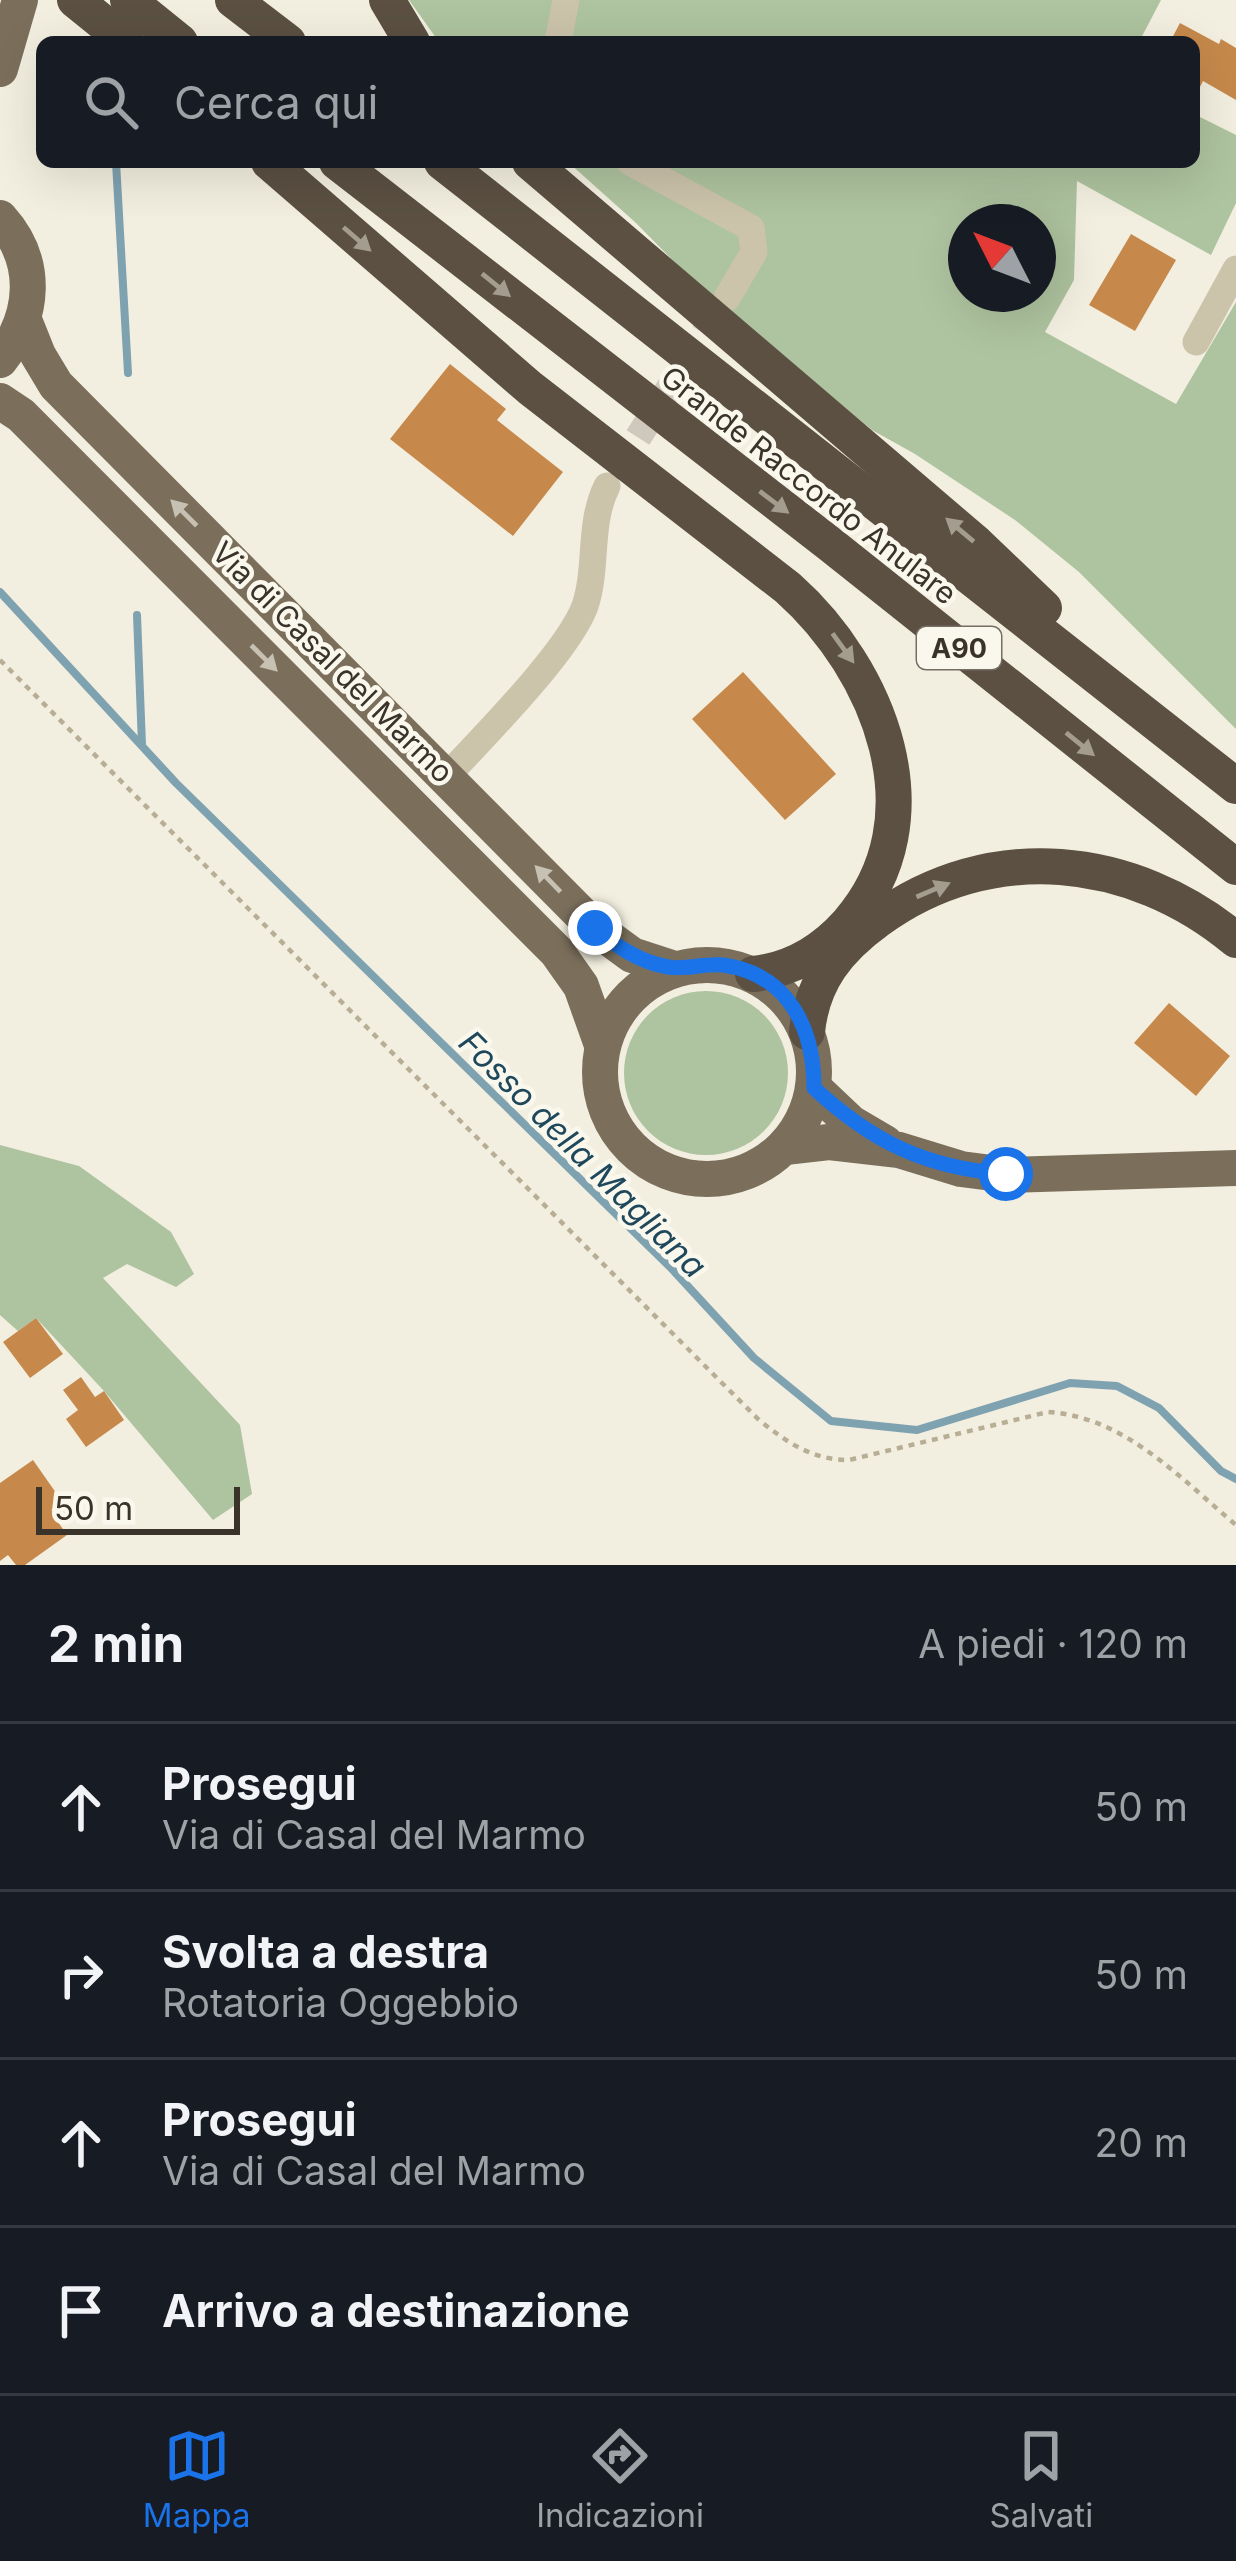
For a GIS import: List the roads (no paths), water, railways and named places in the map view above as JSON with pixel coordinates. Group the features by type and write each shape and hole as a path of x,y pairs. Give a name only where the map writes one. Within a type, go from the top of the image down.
{"highway":[{"path":"76,0 120,36"},
{"path":"128,0 173,36"},
{"path":"233,0 280,36"},
{"path":"387,0 408,36"},
{"path":"276,168 462,331 788,587 825,624 861,676 888,750 893,817 884,867 869,897 819,950 753,974"},
{"name":"Grande Raccordo Anulare","path":"345,168 1236,867"},
{"name":"Grande Raccordo Anulare","path":"450,168 1236,786"},
{"path":"538,168 713,303 743,346 976,543 1198,755"},
{"path":"807,1032 817,986 850,942 916,896 995,869 1043,863 1113,874 1180,900 1236,940"}],"main road":[{"path":"0,69 20,0"},
{"path":"0,218 20,245 29,282 24,320 0,359"},
{"name":"Via di Casal del Marmo","path":"24,320 56,385 610,940 643,960 675,969"},
{"name":"Via di Casal del Marmo","path":"0,400 21,415 557,952 581,986 602,1045"},
{"path":"727,966 753,974 785,998 807,1032 814,1088 804,1120 784,1147 758,1166 723,1178 688,1178 654,1167 626,1144 607,1115 599,1080 602,1045 617,1012 629,998 675,969 727,966"},
{"path":"814,1088 851,1123 899,1150"},
{"path":"784,1147 830,1142 899,1150 961,1169 1006,1174 1236,1168"}],"street":[{"path":"559,36 566,0"},
{"path":"641,168 751,228 754,251 713,303"},
{"path":"1196,342 1236,269"},
{"path":"448,775 547,662 581,615 599,505 608,486"}],"waterway":[{"path":"116,168 128,373"},
{"name":"Fosso della Magliana","path":"0,592 176,783 672,1269 754,1358 831,1421 917,1430 1070,1383 1117,1386 1159,1408 1221,1471 1236,1479"},
{"path":"137,615 142,745"}],"tunnel":[{"path":"616,472 721,307"}]}
